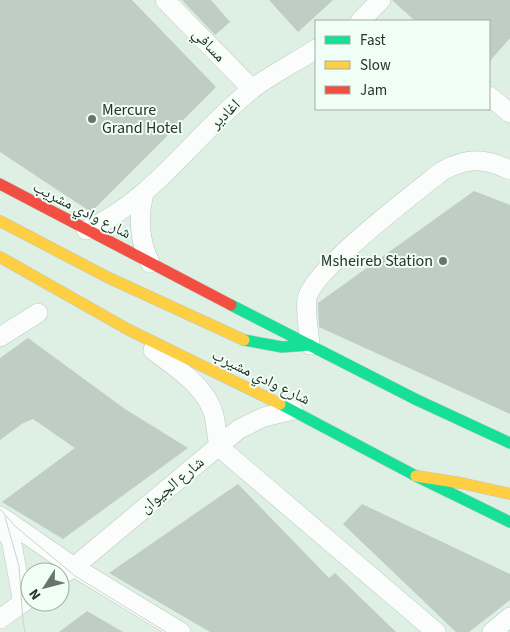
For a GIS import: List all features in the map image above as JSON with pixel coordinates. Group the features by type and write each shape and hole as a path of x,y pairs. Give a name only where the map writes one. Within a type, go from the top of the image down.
{"street":[{"name":"مسافي","path":"166,0 252,89"},
{"path":"361,20 381,0"},
{"name":"اغادير","path":"86,230 122,211 144,193 252,89 315,50"},
{"path":"490,97 510,113"},
{"path":"310,345 307,298 316,282 355,242 442,171 452,165 463,162 485,161 510,170"},
{"name":"شارع وادي مشريب","path":"0,184 150,263"},
{"path":"144,193 140,207 140,236 150,263 417,400 510,443"},
{"path":"0,221 107,277 238,338 273,347 293,348 310,345"},
{"name":"شارع وادي مشيرب","path":"0,257 129,330 293,410 416,476 510,522"},
{"path":"0,337 38,313"},
{"path":"129,330 192,381 202,392 214,415 219,446 436,632"},
{"name":"شارع الجيوان","path":"70,570 240,429 251,422 293,410"},
{"path":"416,476 461,483 510,494"},
{"path":"0,516 55,562"},
{"path":"0,526 11,539 20,576"},
{"path":"70,574 181,632"},
{"path":"9,632 0,619 20,604"},
{"path":"492,632 510,617"}],"building":[{"name":"Mercure Grand Hotel","path":"0,0 132,0 216,87 91,212 0,152"},
{"path":"182,0 211,0 230,22 215,35"},
{"path":"269,0 333,0 298,32"},
{"path":"392,0 510,0 510,38 490,61 490,20 414,20"},
{"name":"Msheireb Station","path":"474,191 510,205 510,414 319,327 318,303"},
{"path":"28,338 125,409 188,448 63,539 2,502 75,448 33,419 23,423 0,440 0,358"},
{"path":"238,484 329,578 335,573 396,632 210,632 109,573"},
{"path":"362,504 510,574 510,600 469,632 456,632 343,524"},
{"path":"87,611 123,632 59,632"}],"tram line":[{"path":"0,509 15,526 75,576 166,632"},
{"path":"5,517 19,566 25,632"}],"traffic: fast":[{"path":"231,305 417,400 510,443"},
{"path":"244,340 282,347 310,345"},
{"path":"280,404 416,476 510,522"}],"traffic: slow":[{"path":"0,221 107,277 244,340"},
{"path":"0,257 129,330 280,404"},
{"path":"416,476 461,483 510,494"}],"traffic: jam":[{"path":"0,184 231,305"}],"place":[{"name":"Mercure Grand Hotel","path":"92,119"},
{"name":"Msheireb Station","path":"443,261"}]}
